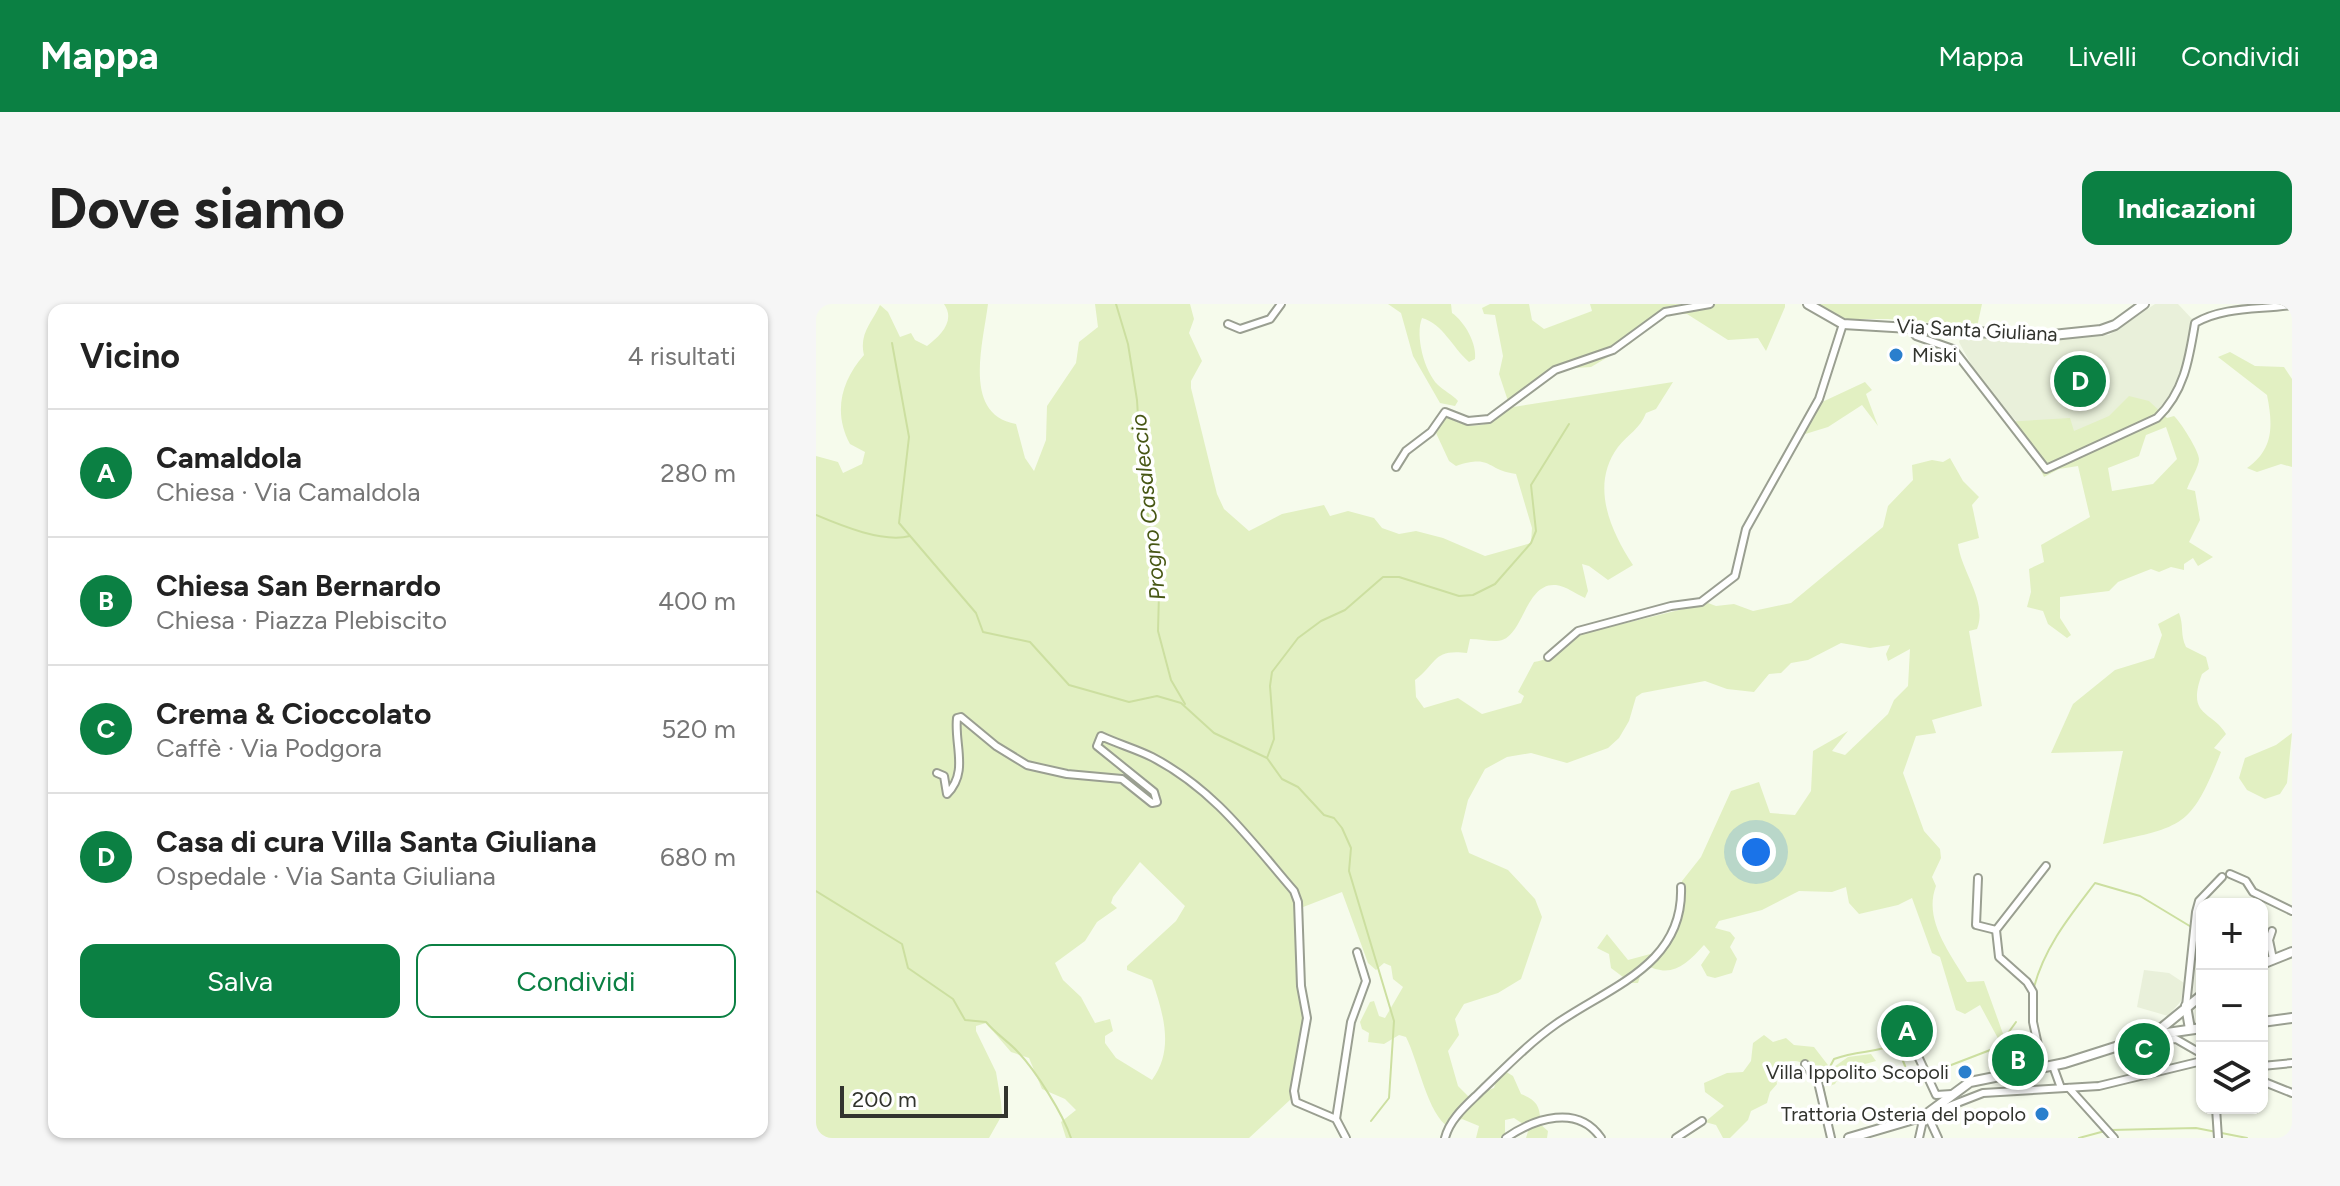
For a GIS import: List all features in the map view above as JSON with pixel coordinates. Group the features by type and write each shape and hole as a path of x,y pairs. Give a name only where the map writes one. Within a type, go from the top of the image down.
{"street":[{"path":"1228,324 1240,329 1270,319 1281,304"},
{"path":"1396,467 1406,451 1431,432 1445,412 1468,421 1489,419 1555,370 1613,350 1665,312 1710,304"},
{"name":"Via Santa Giuliana","path":"1808,304 1843,324 2065,335 2115,325 2144,304"},
{"path":"1908,326 1916,336 1953,349 2046,469 2157,418 2166,409 2184,377 2195,323 2208,315 2232,310 2292,305"},
{"path":"1548,657 1578,631 1671,606 1701,602 1735,576 1746,529 1819,399 1843,324"},
{"path":"937,773 944,776 947,794 956,785 960,769 956,726 957,718 961,717 996,746 1027,765 1067,774 1122,779 1152,803 1157,802 1154,792 1097,746 1101,736 1153,757 1219,807 1244,829 1294,891 1298,902 1301,986 1307,1018 1294,1091 1296,1102 1336,1119"},
{"path":"2043,1068 2033,1022 2033,992 2027,982 1999,957 1996,930 2046,866"},
{"path":"2230,874 2246,881 2253,892 2292,911"},
{"path":"2190,1029 2186,1006 2196,912 2199,901 2222,877"},
{"path":"1978,878 1976,925 1996,930"},
{"path":"1445,1138 1456,1115 1522,1051 1558,1023 1630,980 1651,960 1679,923 1681,887"},
{"path":"2272,931 2269,940 2273,959"},
{"path":"1346,1138 1336,1119 1351,1022 1366,981 1357,952"},
{"path":"2268,961 2292,952"},
{"path":"2153,1035 2196,999"},
{"path":"2268,1021 2292,1018"},
{"path":"1919,1138 1927,1114 1970,1082 2053,1066 2153,1035 2196,1028"},
{"path":"2153,1035 2156,1040 2176,1039 2196,1051"},
{"path":"1893,1043 1911,1041 1936,1095 1952,1094"},
{"path":"1849,1138 1983,1093 2099,1086 2196,1062"},
{"path":"2268,1065 2292,1063"},
{"path":"1805,1064 1818,1082 1824,1120 1831,1138"},
{"path":"2053,1066 2061,1088"},
{"path":"2268,1083 2292,1093"},
{"path":"2069,1088 2112,1136"},
{"path":"1927,1114 1938,1138"},
{"path":"1506,1138 1526,1125 1565,1117 1589,1123 1601,1138"},
{"path":"1676,1138 1702,1121"}],"shaded area":[{"path":"2155,304 2178,304 2193,320 2179,384 2153,418 2032,439 1979,379 1959,342 1961,336 2042,338 2109,335"},
{"path":"2144,970 2169,973 2184,983 2181,1001 2168,1016 2137,1007"}],"green space":[{"path":"944,304 988,304 980,357 982,393 988,407 999,418 1016,424 1025,458 1034,471 1046,440 1047,406 1076,363 1079,342 1098,327 1095,304 1190,304 1194,319 1189,333 1202,361 1191,381 1191,388 1217,494 1224,509 1249,531 1282,514 1324,505 1330,516 1348,511 1374,518 1382,528 1399,534 1416,531 1443,538 1485,556 1531,543 1532,528 1516,474 1483,462 1456,466 1449,461 1436,433 1446,415 1462,424 1486,424 1507,408 1673,382 1656,409 1646,413 1618,447 1605,477 1606,507 1617,537 1633,565 1608,580 1582,564 1588,591 1585,598 1560,586 1545,587 1530,602 1512,633 1505,639 1470,639 1467,653 1441,655 1415,680 1416,697 1424,708 1458,698 1482,714 1521,703 1524,696 1518,692 1534,662 1549,657 1585,633 1708,603 1716,606 1734,604 1753,611 1791,603 1883,527 1888,506 1913,480 1912,465 1932,460 1943,462 1950,458 1963,481 1979,497 1972,505 1979,538 1958,544 1979,608 1977,629 1969,631 1982,706 1932,720 1936,733 1916,736 1903,773 1924,831 1940,849 1941,858 1932,877 1936,886 1933,911 1940,936 1967,982 1984,981 2006,1042 2001,1044 1980,1005 1965,1014 1956,1010 1940,957 1932,953 1912,898 1898,905 1859,914 1849,903 1846,887 1832,892 1799,891 1762,910 1719,921 1715,928 1730,932 1735,938 1730,947 1737,959 1732,973 1715,978 1707,976 1701,965 1710,952 1704,945 1677,968 1662,970 1644,964 1638,983 1631,983 1611,968 1609,954 1597,948 1607,934 1628,960 1654,953 1677,924 1682,881 1701,857 1731,791 1759,782 1770,813 1795,815 1811,791 1813,751 1848,731 1832,751 1845,755 1888,714 1894,700 1908,686 1910,649 1888,661 1886,654 1890,645 1870,648 1841,643 1808,660 1791,663 1781,673 1769,674 1754,692 1727,689 1705,681 1642,693 1636,697 1629,721 1619,738 1608,748 1567,763 1531,753 1507,757 1485,769 1468,800 1461,829 1469,853 1508,870 1535,899 1542,917 1521,979 1498,993 1464,1004 1455,1019 1459,1035 1448,1051 1458,1086 1469,1097 1494,1088 1498,1074 1503,1070 1513,1076 1521,1094 1536,1104 1540,1124 1548,1131 1547,1138 1526,1138 1529,1128 1514,1118 1505,1120 1505,1138 1476,1138 1479,1126 1462,1119 1449,1127 1429,1100 1406,1037 1399,1035 1384,1044 1368,1042 1369,1033 1362,1029 1360,1022 1370,1002 1374,1001 1379,1016 1385,1018 1403,987 1393,979 1391,966 1384,963 1376,970 1368,963 1342,892 1298,909 1305,1015 1291,1099 1249,1138 1066,1138 1061,1122 1076,1110 1065,1099 1042,1089 1029,1058 1011,1052 986,1023 976,1026 976,1031 996,1072 1002,1115 989,1138 816,1138 816,456 838,462 843,473 862,464 865,452 850,444 845,432 842,398 850,376 864,355 864,335 880,305 888,312 900,337 911,333 915,340 927,346 945,328 947,310","holes":["1140,862 1185,906 1176,921 1127,966 1127,970 1152,980 1163,1018 1163,1056 1152,1080 1116,1058 1105,1043 1105,1036 1113,1031 1110,1019 1095,1023 1081,997 1063,980 1055,963 1085,941 1097,922 1117,908 1111,903 1113,897"]},
{"path":"1388,304 1451,304 1452,313 1472,340 1475,359 1469,362 1442,331 1422,318 1420,334 1422,353 1429,371 1438,385 1458,401 1455,406 1440,403 1413,356 1401,313"},
{"path":"1490,304 1529,304 1532,320 1544,329 1592,311 1590,304 1785,304 1785,307 1766,351 1758,338 1728,340 1687,314 1674,313 1652,323 1630,344 1591,367 1560,369 1553,377 1508,401 1499,374 1503,356 1495,315 1484,314 1482,308"},
{"path":"1814,304 1982,304 1977,327 1888,319 1841,319"},
{"path":"2230,352 2255,366 2284,367 2292,379 2292,467 2281,464 2257,472 2247,468 2256,461 2267,444 2269,406 2267,395 2218,357"},
{"path":"1865,382 1872,390 1866,394 1878,426 1862,405 1828,427 1802,435 1820,403"},
{"path":"2129,396 2149,401 2167,418 2174,416 2180,424 2199,459 2187,489 2195,491 2200,520 2189,542 2213,557 2198,566 2193,558 2184,564 2184,570 2171,567 2159,572 2151,569 2118,582 2109,591 2060,597 2060,618 2071,635 2067,638 2048,624 2043,611 2027,607 2031,592 2029,569 2044,562 2041,545 2090,517 2078,466 2059,469 2044,477 2029,446 2005,422 2070,418 2074,431 2109,416","holes":["2166,427 2177,459 2153,484 2112,491 2108,468 2139,456 2146,435"]},
{"path":"2179,613 2186,647 2206,657 2209,669 2202,674 2197,698 2203,711 2226,734 2214,748 2221,752 2201,797 2180,820 2151,833 2103,844 2123,751 2051,753 2073,704 2115,670 2154,658 2162,635 2158,624"},
{"path":"2292,733 2287,783 2280,794 2265,799 2247,790 2239,778 2245,758 2276,745"},
{"path":"1764,1035 1773,1042 1786,1038 1794,1045 1814,1047 1831,1069 1848,1057 1871,1054 1876,1061 1843,1070 1835,1084 1827,1087 1800,1062 1774,1068 1777,1084 1770,1092 1767,1103 1751,1111 1748,1120 1730,1138 1723,1138 1716,1125 1705,1122 1724,1106 1705,1092 1704,1083 1727,1073 1743,1072 1751,1061 1753,1043"}],"waterway":[{"name":"Progno Casaleccio","path":"1116,304 1128,344 1137,400 1141,466 1159,593 1158,631 1171,680 1185,704"},
{"path":"892,343 909,437 899,523 976,613 983,632 1030,642 1069,685 1129,702 1157,696 1181,703 1214,733 1267,758 1282,779 1298,787 1324,815 1334,818 1342,828 1351,848 1349,871 1394,1021 1389,1098 1371,1121"},
{"path":"1267,758 1274,739 1270,686 1272,672 1298,638 1321,621 1345,610 1383,577 1399,577 1459,596 1473,595 1495,584 1531,543 1536,531 1531,485 1569,424"},
{"path":"816,515 875,535 910,536"},
{"path":"2034,987 2052,945 2095,883 2140,896 2193,928"},
{"path":"816,891 902,944 908,968 953,999 965,1020 986,1022 1014,1048 1048,1093 1071,1138"},
{"path":"1830,1119 1822,1082 1834,1059 1896,1044 1910,1078 1920,1077 1998,1047 2016,1022"},
{"path":"2111,1130 2196,1128 2247,1138"},
{"path":"2079,1138 2105,1131"}],"place":[{"name":"Miski","path":"1896,355"},
{"name":"Casa di cura Villa Santa Giuliana","path":"2080,381"},
{"name":"Camaldola","path":"1907,1031"},
{"name":"Crema & Cioccolato","path":"2144,1049"},
{"name":"Chiesa San Bernardo","path":"2018,1060"},
{"name":"Villa Ippolito Scopoli","path":"1965,1072"},
{"name":"Trattoria Osteria del popolo","path":"2042,1114"}]}
